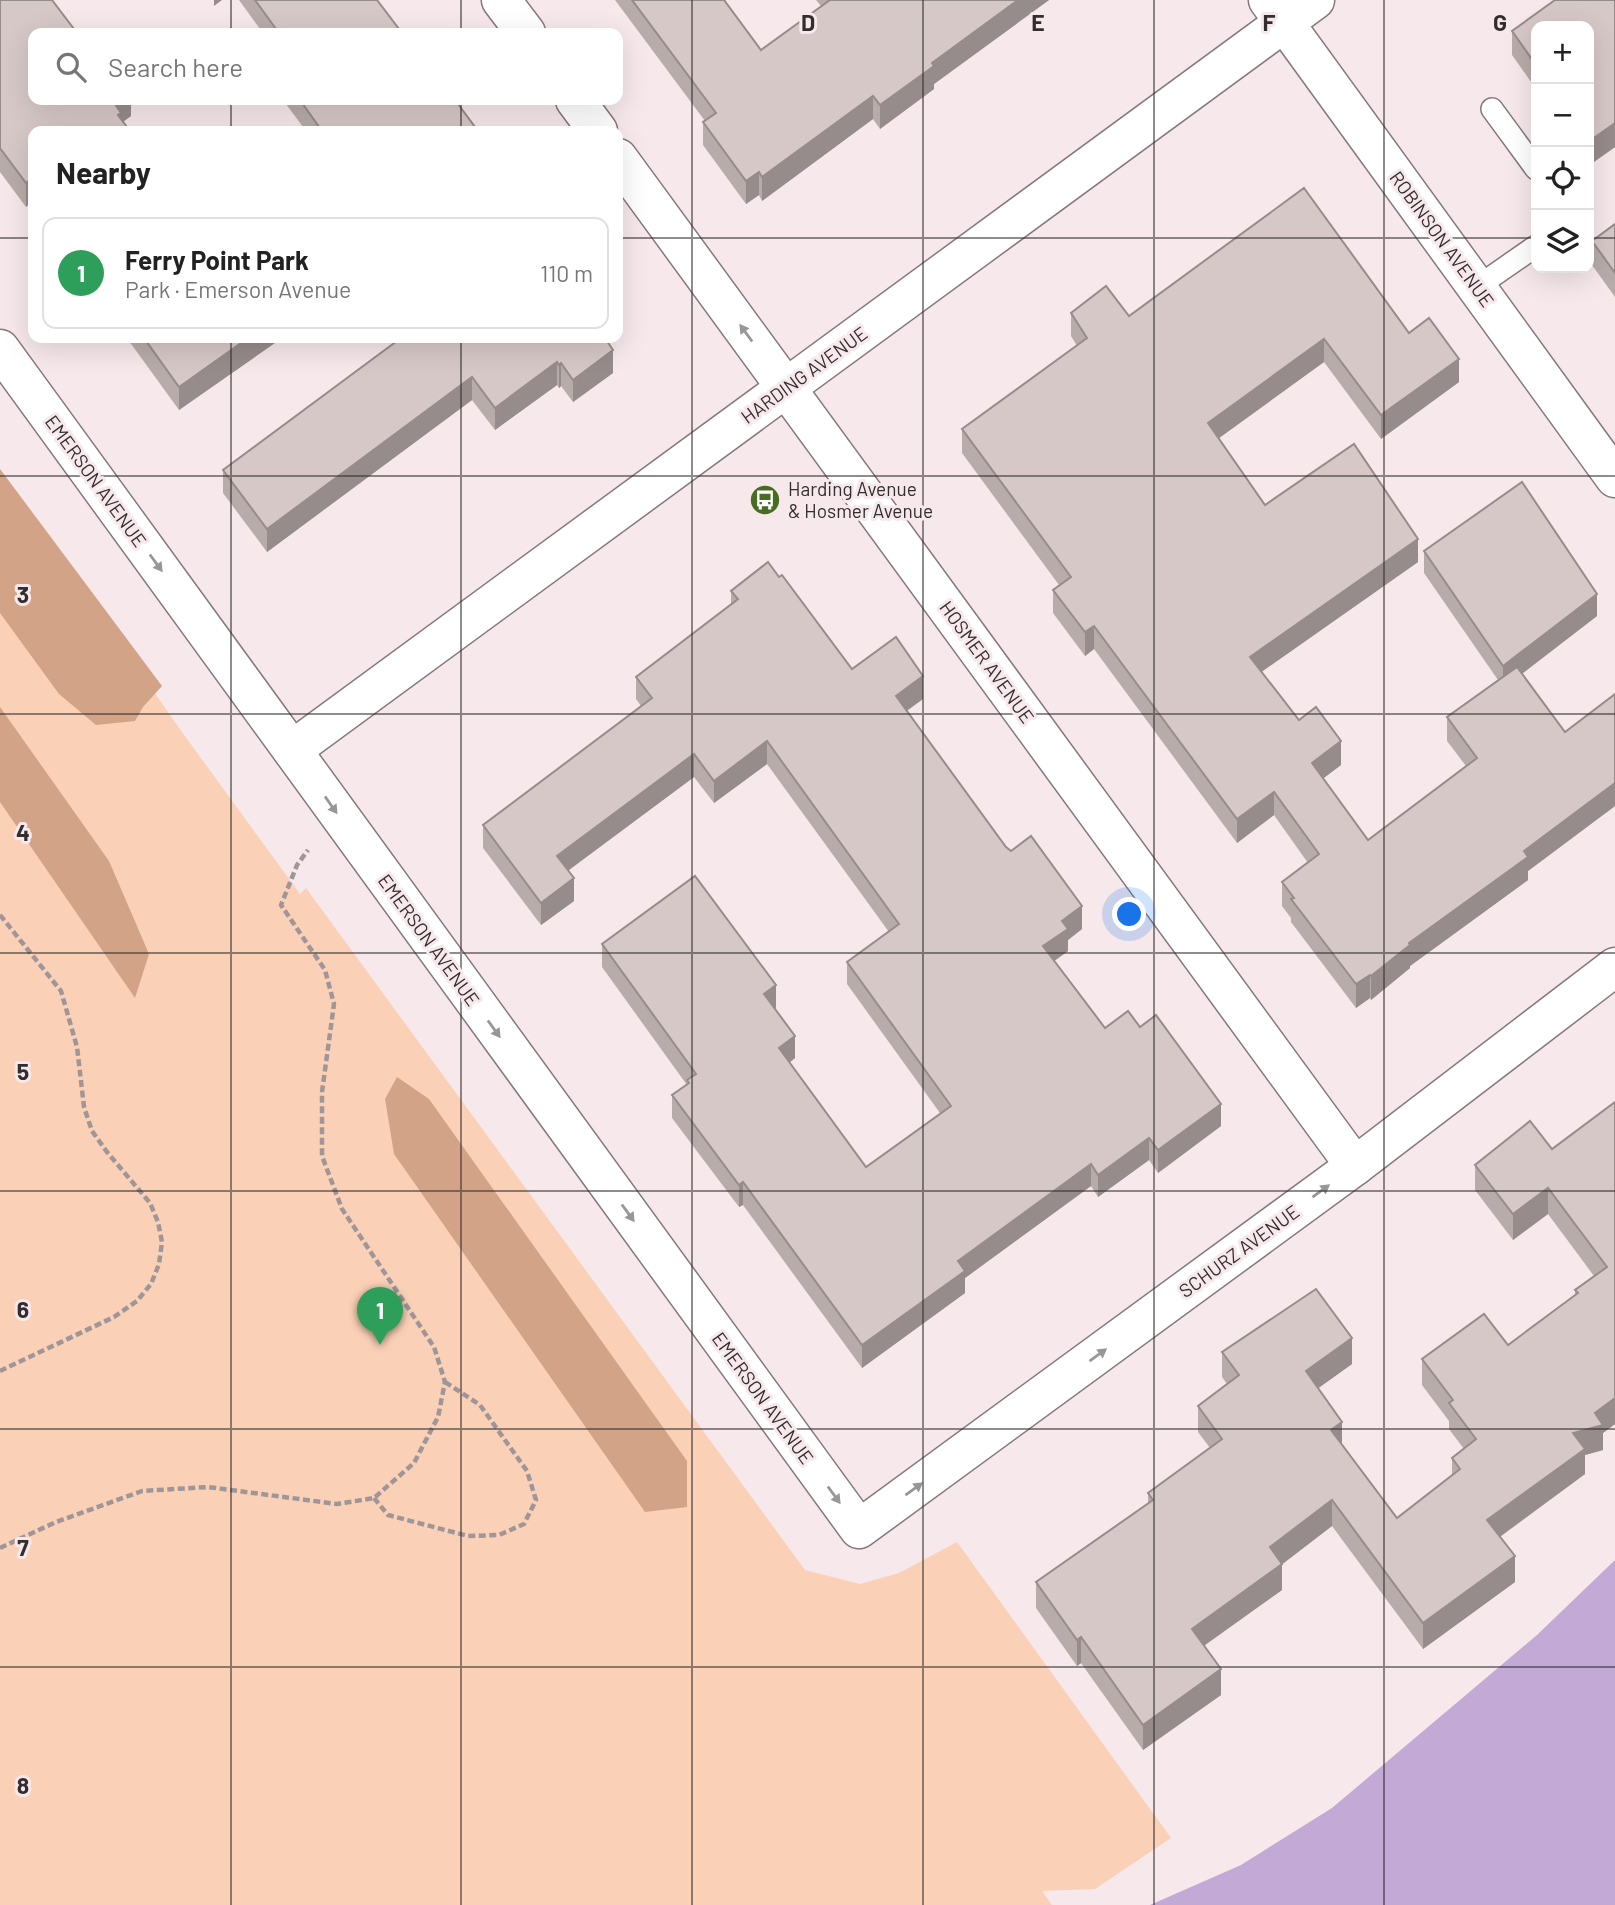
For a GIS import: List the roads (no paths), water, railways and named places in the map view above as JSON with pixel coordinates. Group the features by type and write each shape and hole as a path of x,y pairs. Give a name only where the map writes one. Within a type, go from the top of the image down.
{"street":[{"path":"501,0 522,28"},
{"name":"HARDING AVENUE","path":"292,750 786,388 1276,11 1315,0"},
{"name":"ROBINSON AVENUE","path":"1276,11 1615,478"},
{"path":"579,105 594,126"},
{"name":"HOSMER AVENUE","path":"623,166 1355,1166"},
{"name":"EMERSON AVENUE","path":"0,349 859,1529"},
{"name":"SCHURZ AVENUE","path":"859,1529 1355,1166 1615,967"}],"lane":[{"path":"1492,108 1531,163"},
{"path":"1477,287 1531,249"}],"place":[{"name":"Harding Avenue & Hosmer Avenue","path":"765,500"},
{"name":"Ferry Point Park","path":"380,1345"}]}
